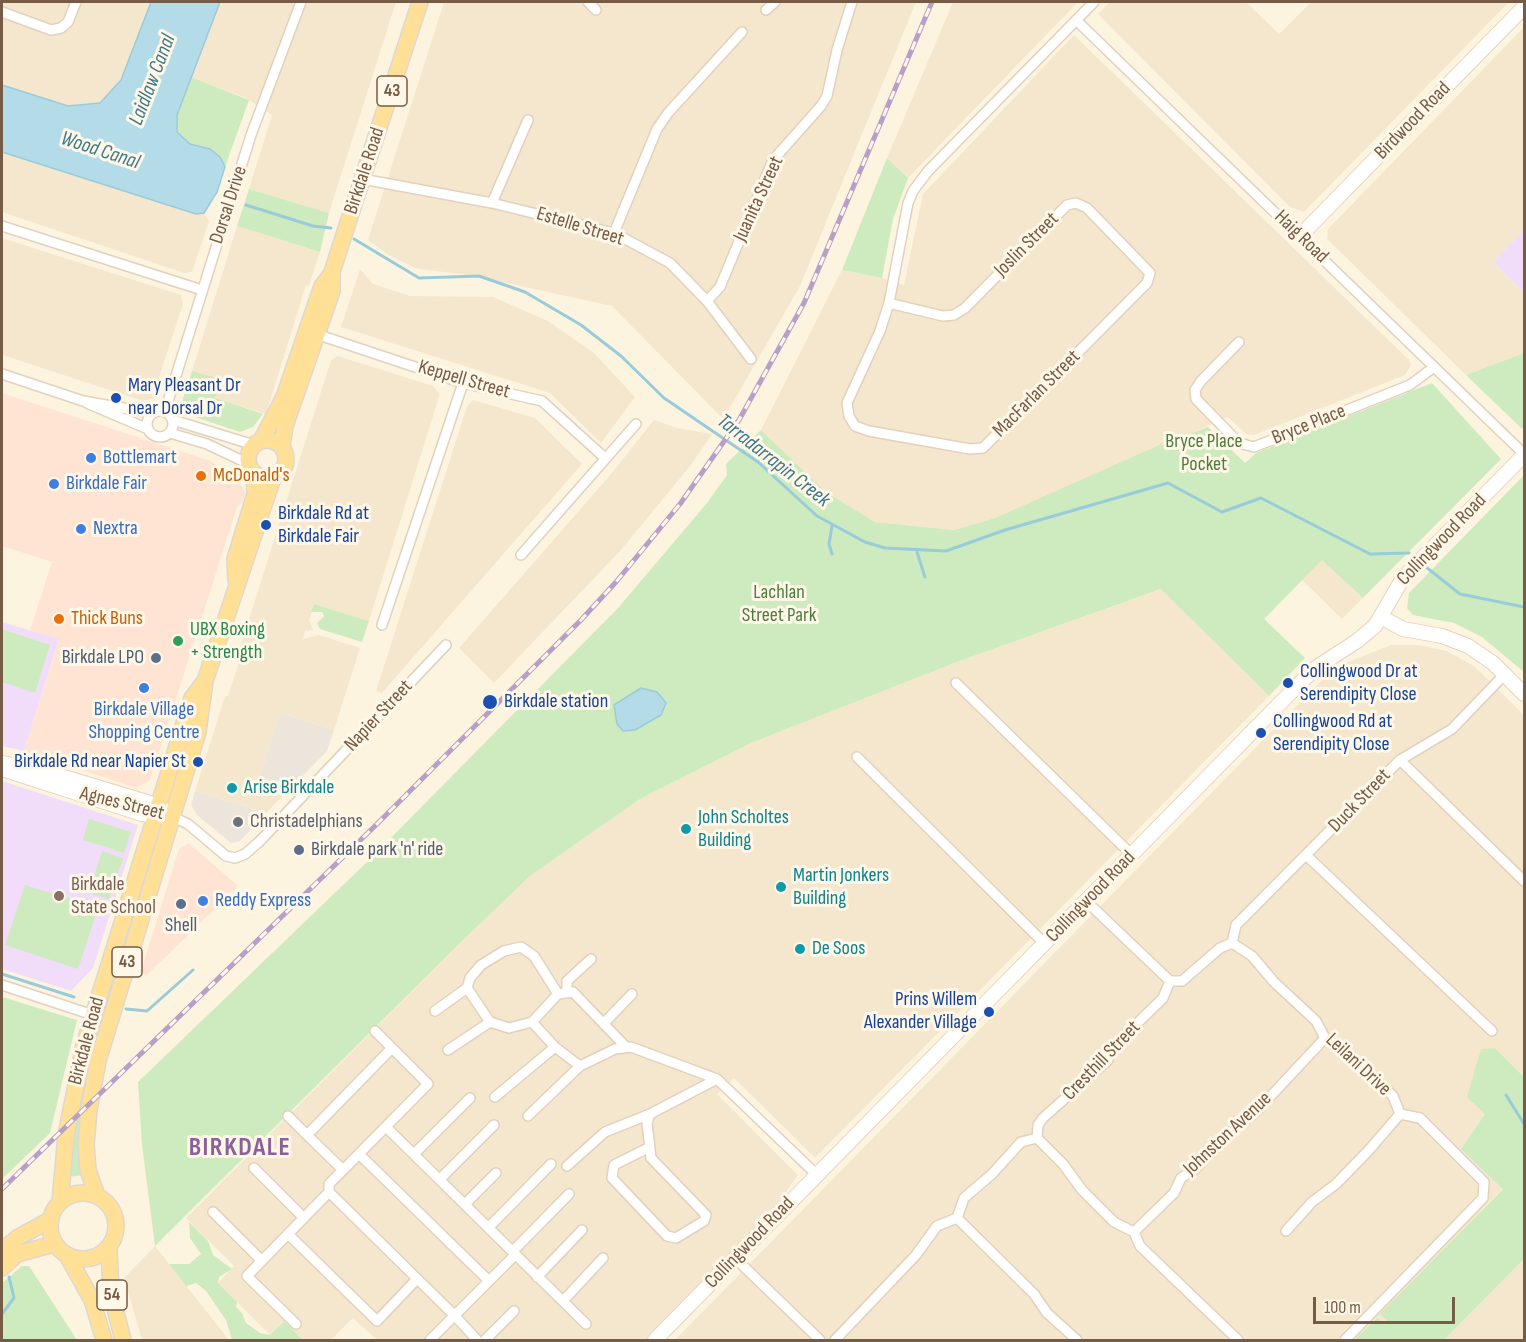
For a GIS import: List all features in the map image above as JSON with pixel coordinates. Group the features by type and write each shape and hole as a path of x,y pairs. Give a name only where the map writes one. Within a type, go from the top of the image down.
{"main road":[{"name":"Birkdale Road","path":"257,443 284,397 332,291 332,273 420,2"},
{"name":"Birkdale Road","path":"282,446 285,426 312,333"},
{"path":"257,443 272,440 282,446"},
{"name":"43","path":"252,469 249,454 257,443"},
{"name":"43","path":"273,478 283,470 286,464 282,446"},
{"name":"Birkdale Road","path":"236,583 235,559 255,494 252,469"},
{"path":"252,469 273,478"},
{"name":"Birkdale Road","path":"97,1196 86,1158 92,1086 109,1020 198,732 206,681 236,583 245,563 273,478"},
{"name":"Birkdale Road","path":"60,1202 71,1100 93,1015 192,698 206,681"},
{"path":"60,1202 78,1193 97,1196"},
{"name":"43","path":"97,1196 106,1201 116,1219 117,1229 109,1248"},
{"name":"43","path":"50,1220 60,1202"},
{"path":"2,1251 17,1238 50,1220 54,1244 68,1257 90,1259 109,1248"},
{"path":"2,1268 17,1254 54,1244"},
{"name":"54","path":"109,1248 111,1292 123,1341"},
{"name":"54","path":"68,1257 92,1300 104,1341"}],"street":[{"path":"2,12 51,30 61,28 68,22 76,2"},
{"name":"Dorsal Drive","path":"165,411 251,135 301,2"},
{"path":"588,2 597,10"},
{"path":"766,10 774,2"},
{"name":"Juanita Street","path":"707,302 720,287 773,160 822,106 827,96 837,50 852,2"},
{"path":"1076,20 1094,2"},
{"name":"Birdwood Road","path":"1301,235 1519,6"},
{"name":"MacFarlan Street","path":"1076,20 928,171 913,191 908,204 889,303 880,331 847,403 855,426 970,449 983,448 1147,283 1150,273"},
{"name":"Haig Road","path":"1076,20 1301,235 1524,455"},
{"path":"614,233 657,129 668,113 742,32"},
{"path":"492,203 528,120"},
{"name":"Estelle Street","path":"362,179 492,203 614,233 670,263 707,302 751,359"},
{"name":"Joslin Street","path":"889,303 943,316 954,315 965,308 1067,205 1076,203 1087,208 1150,273"},
{"path":"2,226 202,290"},
{"name":"Keppell Street","path":"312,333 463,383 542,401 605,458"},
{"name":"Bryce Place","path":"1239,342 1201,381 1195,390 1196,399 1239,443 1254,447 1410,385 1434,367"},
{"path":"2,374 83,400 152,413 165,411 173,420 257,443"},
{"path":"382,625 463,383"},
{"path":"83,400 100,410 148,429 157,437 170,433 207,444 252,469"},
{"path":"148,429 147,421 152,413"},
{"path":"170,433 173,420"},
{"path":"521,555 636,424"},
{"name":"Collingwood Road","path":"656,1341 1298,686 1327,660 1366,634 1381,617 1403,578 1524,455"},
{"path":"1381,617 1403,629 1454,640 1479,652 1524,694"},
{"name":"Napier Street","path":"173,817 189,824 226,856 235,858 245,854 446,645"},
{"name":"Duck Street","path":"1232,943 1236,925 1400,760 1452,729 1504,674"},
{"path":"956,683 1132,855"},
{"path":"857,757 1045,944"},
{"path":"1400,760 1524,881"},
{"name":"Agnes Street","path":"2,763 44,771 157,812"},
{"name":"Agnes Street","path":"2,768 173,817"},
{"path":"1307,856 1492,1031"},
{"path":"1086,902 1170,981 1182,981 1220,948 1232,943"},
{"name":"Leilani Drive","path":"1232,943 1252,956 1274,982 1316,1021 1325,1038 1347,1052 1393,1096 1400,1114 1420,1118 1484,1182 1486,1192 1478,1204 1345,1341"},
{"path":"435,1011 467,988 470,978 482,965 504,951 521,947 534,956 562,992"},
{"path":"467,988 490,1022 509,1028 532,1022 562,992 567,981 591,959"},
{"name":"Cresthill Street","path":"1037,1138 1038,1125 1042,1118 1063,1103 1107,1062 1117,1043 1163,998 1170,981"},
{"path":"2,985 93,1015"},
{"path":"562,992 573,992 626,1047"},
{"path":"604,1023 632,994"},
{"path":"448,1050 490,1022"},
{"path":"532,1022 555,1047 580,1066"},
{"path":"296,1324 247,1276 329,1192 329,1184 428,1084 375,1031"},
{"name":"Johnston Avenue","path":"1134,1232 1174,1193 1181,1178 1195,1169 1236,1127 1255,1113 1325,1038"},
{"path":"495,1097 555,1047"},
{"path":"528,1116 580,1066 615,1048 626,1047 717,1079 817,1175"},
{"path":"307,1135 392,1048"},
{"path":"567,1166 605,1132 650,1114 717,1079"},
{"path":"414,1154 470,1098"},
{"path":"648,1148 614,1165 612,1178 667,1236 676,1238 704,1221 706,1215 704,1209 651,1158 648,1148 650,1114"},
{"path":"1286,1232 1312,1202 1336,1184 1369,1150 1400,1114"},
{"path":"288,1116 343,1170"},
{"path":"440,1179 494,1125"},
{"path":"386,1127 586,1324"},
{"path":"835,1341 916,1255 937,1226 957,1218 964,1198 992,1174 1021,1142 1037,1138 1114,1222 1134,1232 1140,1246 1238,1341"},
{"path":"359,1154 489,1281"},
{"path":"489,1227 550,1164"},
{"path":"254,1168 304,1218"},
{"path":"465,1204 496,1173"},
{"path":"329,1192 455,1316 477,1341"},
{"path":"430,1341 569,1194"},
{"path":"213,1212 262,1261"},
{"path":"957,1218 1077,1341"},
{"path":"537,1277 582,1230"},
{"path":"288,1234 377,1321 417,1279"},
{"path":"562,1301 603,1258"},
{"path":"736,1259 820,1341"},
{"path":"485,1341 514,1311"}],"shaded area":[{"path":"2,2 151,2 121,80 100,103 68,106 2,85"},
{"path":"220,2 396,2 329,213 249,189 272,115 246,98 191,77"},
{"path":"444,2 916,2 800,286 724,418 612,306 470,275 418,269 390,256 368,240"},
{"path":"953,2 1078,2 908,178 887,158"},
{"path":"1110,2 1246,2 1279,34 1311,2 1509,2 1304,212 1290,207 1098,14"},
{"path":"1524,27 1524,230 1493,262 1524,293 1524,353 1466,375 1327,239 1328,229"},
{"path":"1074,35 1409,360 1411,365 1405,375 1254,435 1246,434 1228,417 995,518 954,530 875,522 826,492 761,430 842,270 904,285 923,194"},
{"path":"2,152 196,214 204,213 209,221 192,272 184,273 2,212"},
{"path":"237,226 320,252 309,286 306,285 266,414 214,398 192,371"},
{"path":"1524,230 1524,293 1493,262"},
{"path":"2,238 181,295 183,304 152,399 143,401 2,355"},
{"path":"360,269 373,284 410,296 493,297 548,321 594,353 635,397 601,443 550,393 341,327"},
{"path":"338,356 433,386 439,393 439,397 369,621 314,604 309,621 313,630 305,631 303,639 319,635 360,648 334,730 280,713 260,776 293,786 266,813 195,791 225,696 228,696 241,656 238,654 331,360"},
{"path":"2,393 211,461 243,487 245,494 237,507 150,780 136,788 24,751 59,640 30,630 52,562 2,546"},
{"path":"473,400 535,418 582,464 382,693 376,691 467,406"},
{"path":"654,420 677,428 712,434 691,465 620,551 494,683 459,648 611,474"},
{"path":"1322,559 1363,598 1342,619 1302,580"},
{"path":"1162,589 1269,696 815,1158 734,1078 717,1094 798,1175 767,1219 647,1340 377,1340 353,1318 331,1340 303,1340 284,1321 270,1335 218,1283 234,1266 186,1218 460,943 530,876 640,799 751,743 957,662"},
{"path":"2,622 59,639 24,751 2,746"},
{"path":"1391,645 1418,645 1447,651 1474,666 1524,715 1524,1073 1522,1075 1495,1048 1485,1114 1461,1149 1503,1188 1381,1314 1388,1320 1384,1324 1376,1318 1354,1340 675,1340 1324,678 1343,664"},
{"path":"280,713 334,730 327,751 293,786 260,776"},
{"name":"Birkdale State School","path":"2,781 138,825 93,968 71,991 2,969"},
{"path":"195,791 266,813 240,841 231,843 198,816 191,805"},
{"path":"189,843 238,886 146,976 141,971 179,849"},
{"path":"155,1246 229,1340 142,1340 124,1278"},
{"path":"1524,1259 1524,1340 1444,1340"}],"green space":[{"path":"191,77 249,100 225,167 220,157 210,149 190,144 177,132 177,115"},
{"path":"887,158 908,178 893,219 882,278 842,270"},
{"path":"249,189 329,213 320,252 237,226"},
{"path":"1524,353 1524,426 1522,429 1466,375"},
{"path":"192,371 220,379 215,398 263,414 253,427 240,432 183,413 181,405"},
{"name":"Lachlan Street Park","path":"1432,383 1501,459 1363,598 1322,560 1264,619 1305,658 1269,696 1161,589 957,662 751,743 640,799 530,876 155,1246 142,1145 138,1082 367,862 618,608 707,503 727,475 726,464 761,430 826,492 875,522 954,530 995,518 1164,443 1208,427 1245,463 1256,453"},
{"path":"1524,475 1524,672 1482,637 1454,623 1413,615 1407,608 1409,593"},
{"path":"314,604 369,621 362,642 320,629 317,623 324,616 322,612 311,612"},
{"path":"2,629 50,645 35,693 2,682"},
{"path":"89,819 131,832 124,853 83,840"},
{"path":"102,851 123,858 109,899 89,893"},
{"path":"25,885 98,908 78,969 5,945"},
{"path":"2,997 77,1020 50,1133 2,1179"},
{"path":"92,1037 98,1038 84,1175 67,1177"},
{"path":"1495,1048 1522,1075 1524,1073 1524,1259 1444,1340 1354,1340 1377,1318 1384,1324 1387,1320 1380,1314 1503,1189 1461,1149 1485,1114 1467,1097 1481,1049"},
{"path":"189,1222 208,1241 213,1255 232,1269 219,1277 218,1283 237,1302 236,1307 242,1313 246,1323 260,1333 270,1335 284,1321 303,1340 232,1340 226,1320 206,1291 196,1283 186,1286 169,1264 189,1264 201,1254 190,1238"},
{"path":"22,1266 29,1266 77,1340 2,1340 2,1283"}],"water":[{"path":"151,2 220,2 177,115 177,132 190,144 210,149 220,157 225,167 217,192 204,213 196,214 2,152 2,85 68,106 100,103 121,80"},
{"path":"641,688 657,692 666,703 661,715 635,730 623,731 617,724 614,705"}],"waterway":[{"name":"Tarradarrapin Creek","path":"246,205 313,226 331,228"},
{"name":"Tarradarrapin Creek","path":"354,239 419,278 479,276 525,292 581,325 621,356 664,398 758,462 817,516 865,542 885,548 946,551 1005,530 1168,483 1222,512 1261,498 1370,554 1409,553"},
{"path":"832,526 829,544 832,554"},
{"path":"917,552 925,577"},
{"name":"Tarradarrapin Creek","path":"1426,567 1460,594 1524,607"},
{"path":"126,1009 147,1011 193,970"},
{"path":"2,974 74,997"},
{"path":"1506,1095 1524,1124"},
{"path":"2,1314 14,1298 9,1277"}],"railway":[{"path":"2,1189 378,823 581,620 616,582 680,504 739,420 804,303 932,2"}],"place":[{"name":"Mary Pleasant Dr near Dorsal Dr","path":"116,398"},
{"name":"Bottlemart","path":"91,458"},
{"name":"McDonald's","path":"201,476"},
{"name":"Birkdale Fair","path":"54,484"},
{"name":"Birkdale Rd at Birkdale Fair","path":"266,525"},
{"name":"Nextra","path":"81,529"},
{"name":"Thick Buns","path":"59,619"},
{"name":"UBX Boxing + Strength","path":"178,641"},
{"name":"Birkdale LPO","path":"156,658"},
{"name":"Collingwood Dr at Serendipity Close","path":"1288,683"},
{"name":"Birkdale Village Shopping Centre","path":"144,688"},
{"name":"Birkdale station","path":"490,702"},
{"name":"Collingwood Rd at Serendipity Close","path":"1261,733"},
{"name":"Birkdale Rd near Napier St","path":"198,762"},
{"name":"Arise Birkdale","path":"232,788"},
{"name":"Christadelphians","path":"238,822"},
{"name":"John Scholtes Building","path":"686,829"},
{"name":"Birkdale park 'n' ride","path":"299,850"},
{"name":"Martin Jonkers Building","path":"781,887"},
{"name":"Birkdale State School","path":"59,896"},
{"name":"Reddy Express","path":"203,901"},
{"name":"Shell","path":"181,904"},
{"name":"De Soos","path":"800,949"},
{"name":"Prins Willem Alexander Village","path":"989,1012"}],"district":[{"name":"BIRKDALE","path":"240,1148"}],"water label":[{"name":"Laidlaw Canal","path":"153,80"},
{"name":"Wood Canal","path":"100,151"}],"park label":[{"name":"Bryce Place Pocket","path":"1204,454"}]}
